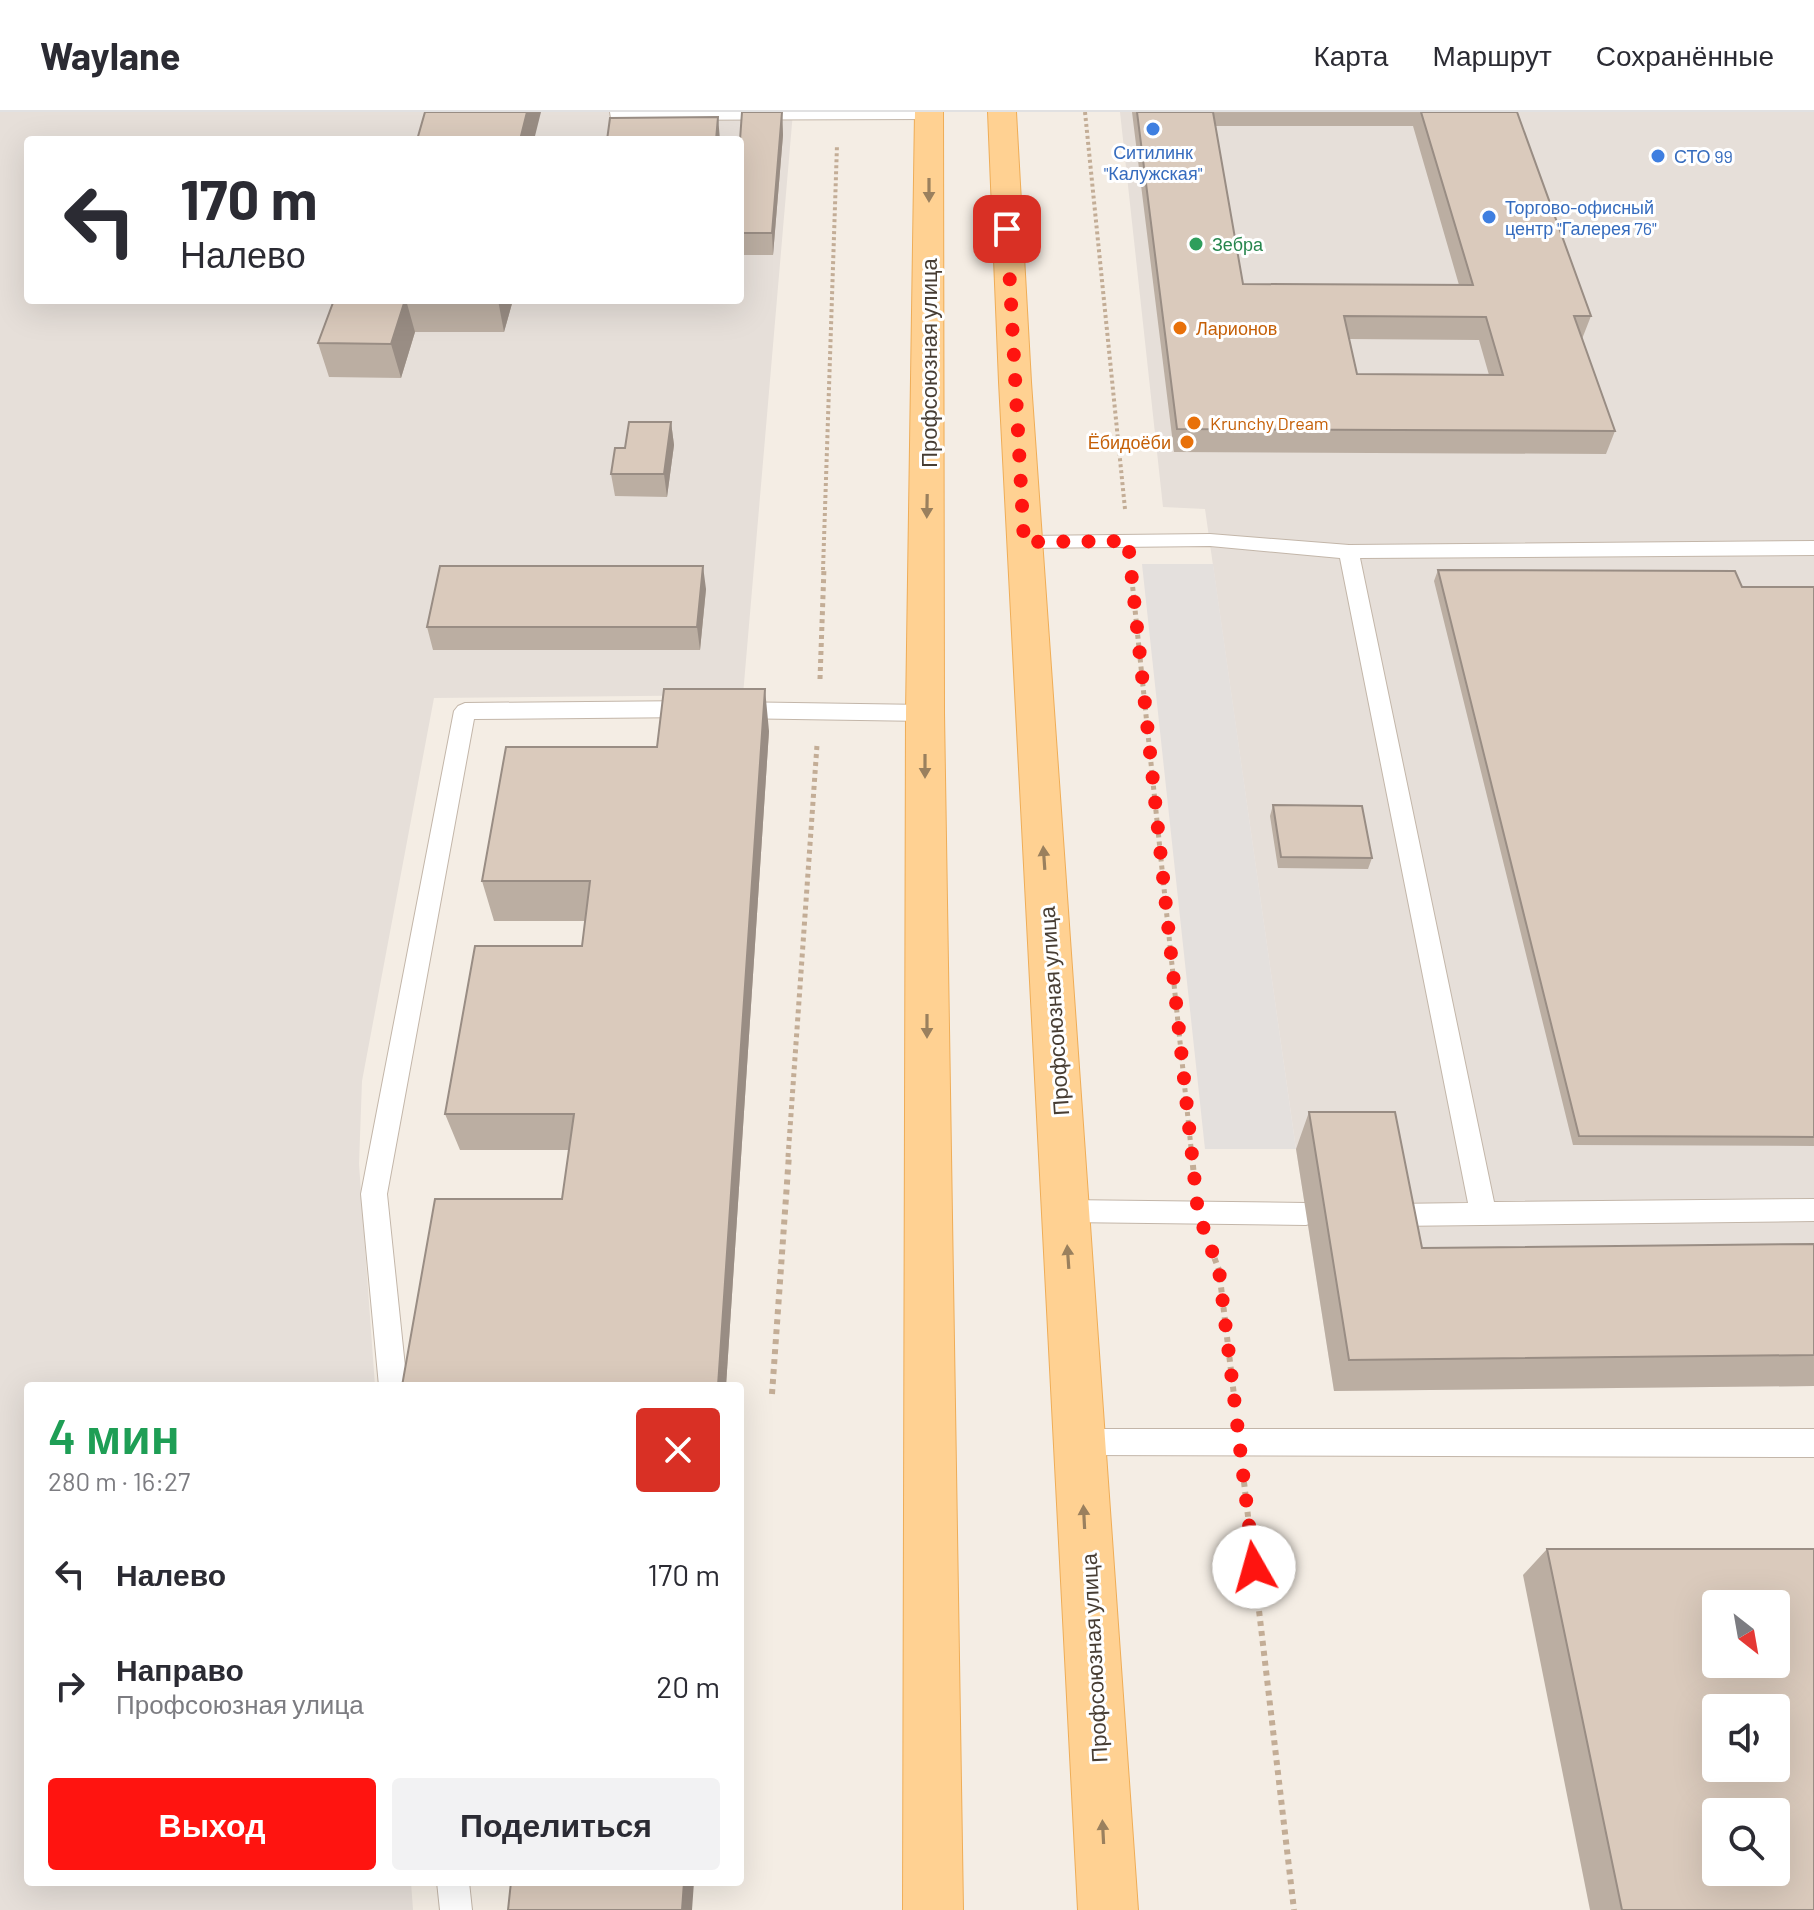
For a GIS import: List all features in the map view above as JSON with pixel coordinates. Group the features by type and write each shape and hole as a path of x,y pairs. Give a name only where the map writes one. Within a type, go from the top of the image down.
{"main road":[{"name":"Профсоюзная улица","path":"1002,112 1024,542 1108,1910"},
{"name":"Профсоюзная улица","path":"929,113 925,713 933,1910"}],"lane":[{"path":"616,115 929,113"},
{"path":"1024,542 1210,540 1349,552 1814,548"},
{"path":"1349,552 1483,1214"},
{"path":"393,1382 374,1194 465,711 677,708 925,713"},
{"path":"1392,1215 1814,1210"},
{"path":"1066,1211 1306,1214"},
{"path":"1080,1442 1814,1443"},
{"path":"453,1886 456,1910"}],"path":[{"path":"772,1394 819,712 827,366 839,112"},
{"path":"1085,112 1198,1213 1219,1270 1294,1910"}],"shaded area":[{"path":"0,112 793,112 743,695 434,698 362,1081 359,1164 375,1382 24,1382 24,1886 411,1886 413,1910 0,1910"},
{"path":"1120,112 1814,112 1814,1386 1334,1391 1296,1149 1205,509 1163,507"},
{"path":"1142,564 1213,564 1296,1149 1205,1149"}],"building":[{"path":"425,112 527,112 521,136 418,136"},
{"path":"742,112 782,112 772,233 744,233 744,136 740,136"},
{"name":"Торгово-офисный центр \"Галерея 76\"","path":"1137,112 1213,112 1243,284 1473,285 1421,112 1517,112 1591,316 1574,316 1615,431 1177,429","holes":["1344,316 1486,317 1503,375 1357,374"]},
{"path":"718,117 716,136 608,136 610,118"},
{"path":"333,304 404,304 391,344 318,343"},
{"path":"629,422 671,422 664,474 611,474 615,448 625,448"},
{"path":"440,566 703,566 697,627 427,627"},
{"path":"1438,570 1735,571 1742,587 1814,587 1814,1137 1579,1136"},
{"path":"664,689 765,689 718,1382 403,1382 435,1199 562,1199 574,1114 445,1114 475,946 582,946 590,881 482,881 506,747 657,747"},
{"path":"1273,805 1362,806 1372,858 1281,857"},
{"path":"1309,1112 1395,1112 1422,1248 1814,1244 1814,1355 1349,1360"},
{"path":"1547,1549 1814,1549 1814,1910 1622,1910"},
{"path":"511,1886 684,1886 682,1910 508,1910"}],"place":[{"name":"Ситилинк \"Калужская\"","path":"1153,129"},
{"name":"СТО 99","path":"1658,156"},
{"name":"Торгово-офисный центр \"Галерея 76\"","path":"1489,217"},
{"name":"Зебра","path":"1196,244"},
{"name":"Ларионов","path":"1180,328"},
{"name":"Krunchy Dream","path":"1194,423"},
{"name":"Ёбидоёби","path":"1187,442"}],"route":[{"path":"1007,229 1024,542 1128,541 1198,1213 1219,1270 1254,1567"}]}
